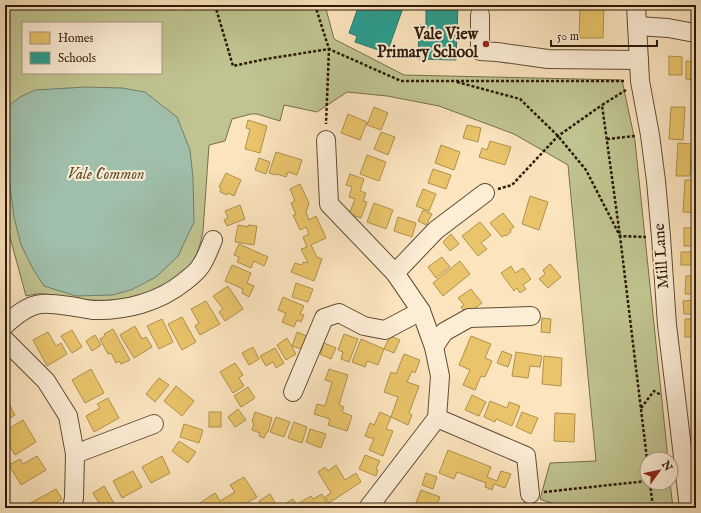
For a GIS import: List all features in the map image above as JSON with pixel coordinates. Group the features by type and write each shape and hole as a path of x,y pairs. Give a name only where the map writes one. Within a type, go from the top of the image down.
{"street":[{"name":"Mill Lane","path":"636,5 640,81 650,135 656,181 666,325 689,508"},
{"path":"480,15 480,51 548,59 639,60"},
{"path":"637,26 668,28 696,33"},
{"path":"326,140 329,204 395,273 421,311 434,347 440,376 437,418 368,508"},
{"path":"395,273 436,230 486,193"},
{"path":"5,325 14,317 30,307 42,304 67,305 93,310 120,308 149,302 177,288 193,275 205,259 214,240"},
{"path":"293,392 324,318 339,313 364,326 385,330 421,311"},
{"path":"434,347 444,332 469,318 531,316"},
{"path":"5,340 46,382 68,416 75,454 74,498 72,508"},
{"path":"437,418 526,456 530,494"},
{"path":"75,454 154,424"}],"path":[{"path":"216,5 233,66 329,49 401,81 640,81"},
{"path":"316,5 329,49 326,140"},
{"path":"452,81 520,99 558,136 586,170 620,236"},
{"path":"486,193 512,185 558,136 602,105 640,81"},
{"path":"602,105 620,236 646,451"},
{"path":"607,139 650,135"},
{"path":"620,236 661,237"},
{"path":"530,494 639,482"},
{"path":"651,491 653,508"}],"green space":[{"name":"Vale Common","path":"5,5 325,5 334,39 404,75 622,80 635,141 667,451 639,451 639,491 671,491 673,508 564,508 540,499 550,463 596,461 568,165 514,134 439,106 387,96 347,92 317,112 284,105 280,121 257,114 232,119 225,141 209,145 203,231 196,256 189,267 167,283 142,294 122,299 89,300 35,294 26,296 5,219"}],"shaded area":[{"path":"86,87 122,88 145,92 177,117 190,150 193,178 194,222 178,256 156,277 131,290 112,295 76,296 44,286 33,269 21,245 14,217 5,149 5,109 20,97 35,90"}],"building: Homes":[{"path":"580,5 604,5 603,38 579,38"},
{"path":"672,5 685,5 685,7 672,7"},
{"path":"687,5 696,5 696,9 687,9"},
{"path":"669,56 682,57 682,75 669,75"},
{"path":"686,61 696,62 696,80 686,79"},
{"path":"374,107 388,113 381,130 367,125"},
{"path":"671,107 685,107 683,140 669,139"},
{"path":"348,114 367,122 360,140 341,133"},
{"path":"248,120 267,126 260,153 245,149 250,129 246,128"},
{"path":"467,125 481,128 478,142 463,138"},
{"path":"381,132 395,137 388,155 374,149"},
{"path":"490,141 511,147 505,165 479,157 482,148 487,150"},
{"path":"678,143 692,144 690,176 676,176"},
{"path":"441,145 460,152 454,170 435,163"},
{"path":"276,152 302,160 297,175 288,172 286,177 269,173"},
{"path":"367,155 386,162 379,181 360,174"},
{"path":"259,158 270,162 266,174 255,170"},
{"path":"433,169 451,175 446,189 428,183"},
{"path":"226,173 241,180 234,196 228,193 227,195 220,192 221,188 219,187"},
{"path":"350,174 364,179 360,191 366,193 363,201 367,202 361,218 349,214 355,199 349,197 352,187 346,185"},
{"path":"685,180 696,180 696,213 683,212"},
{"path":"300,184 309,203 306,212 309,220 316,216 326,238 311,245 317,257 322,259 314,281 291,272 295,263 302,265 303,262 308,263 301,249 307,247 303,237 309,234 306,227 300,230 293,215 296,215 291,203 295,201 290,189"},
{"path":"423,189 436,194 429,211 416,206"},
{"path":"530,196 548,202 539,230 522,224"},
{"path":"374,203 393,210 386,229 367,222"},
{"path":"240,205 245,219 227,226 224,220 228,218 225,211"},
{"path":"423,210 432,214 426,225 418,221"},
{"path":"503,213 514,227 510,230 511,232 502,237 490,223"},
{"path":"398,217 416,223 412,237 394,231"},
{"path":"480,222 491,235 481,243 487,249 478,256 462,236"},
{"path":"238,225 248,227 248,225 257,226 254,245 235,242"},
{"path":"684,228 696,228 696,246 684,246"},
{"path":"451,234 459,244 450,251 443,242"},
{"path":"239,244 268,257 264,266 254,261 251,268 237,262 239,257 234,255"},
{"path":"681,252 696,252 696,265 681,265"},
{"path":"442,257 450,267 436,278 428,267"},
{"path":"460,261 470,274 443,296 433,283"},
{"path":"550,264 561,277 548,288 539,279 545,274 543,270"},
{"path":"232,265 251,273 247,283 254,286 249,297 242,293 243,289 225,281"},
{"path":"511,266 515,273 523,268 531,279 523,285 526,289 520,293 517,288 514,291 501,273"},
{"path":"686,276 696,276 696,294 685,294"},
{"path":"296,283 313,289 308,302 292,297"},
{"path":"228,286 243,309 225,321 219,312 223,309 213,296"},
{"path":"471,289 482,303 467,314 461,307 464,305 458,298"},
{"path":"283,297 304,306 300,314 304,315 301,322 297,320 294,327 282,322 286,313 278,310"},
{"path":"696,300 696,314 684,314 683,301"},
{"path":"206,301 220,324 200,335 195,326 199,323 191,309"},
{"path":"182,317 196,342 182,350 168,324"},
{"path":"542,318 551,319 550,333 541,332"},
{"path":"162,319 173,342 159,349 147,326"},
{"path":"685,319 696,319 696,337 685,337"},
{"path":"135,326 142,339 146,337 152,347 134,358 120,335"},
{"path":"113,329 130,360 121,364 119,361 116,363 111,353 108,354 100,339 105,336 104,334"},
{"path":"72,330 82,347 72,353 61,336"},
{"path":"48,332 56,346 61,343 67,354 47,366 33,340"},
{"path":"297,332 309,337 304,350 292,346"},
{"path":"344,334 358,339 349,362 341,359 343,352 338,350"},
{"path":"95,335 101,345 92,351 86,341"},
{"path":"390,336 400,340 394,353 384,349"},
{"path":"471,336 491,344 485,358 492,361 485,377 481,376 475,390 463,385 470,370 459,365"},
{"path":"287,338 296,354 286,360 277,345"},
{"path":"361,339 384,349 378,365 367,361 365,367 352,362"},
{"path":"324,343 336,348 331,359 320,354"},
{"path":"253,347 259,359 249,365 242,353"},
{"path":"275,348 284,363 276,368 273,362 266,366 260,356"},
{"path":"502,351 512,355 508,367 497,363"},
{"path":"516,352 542,356 540,367 530,366 528,378 512,376"},
{"path":"404,354 420,360 415,373 412,371 407,382 419,386 409,413 412,415 408,425 391,417 398,397 384,392 391,372 396,374"},
{"path":"544,356 562,358 561,386 542,384"},
{"path":"235,363 243,375 239,378 244,386 233,393 220,372"},
{"path":"696,367 696,389 694,390 693,368"},
{"path":"91,369 104,393 85,403 72,380"},
{"path":"329,369 348,375 339,405 344,407 342,412 352,416 347,431 328,425 330,419 314,414 317,404 325,406 332,382 325,380"},
{"path":"159,378 169,385 155,402 146,394"},
{"path":"176,386 194,401 182,416 164,401"},
{"path":"248,387 255,398 241,407 234,396"},
{"path":"472,395 486,402 479,416 465,410"},
{"path":"108,398 119,418 94,432 86,416 100,408 97,404"},
{"path":"490,401 507,408 509,402 520,406 512,426 496,419 495,422 484,417"},
{"path":"9,404 15,415 5,421 5,407"},
{"path":"238,409 246,420 235,427 228,417"},
{"path":"209,412 221,412 221,427 209,427"},
{"path":"255,412 272,418 268,432 264,438 259,436 260,433 252,430 254,423 252,422"},
{"path":"380,412 391,417 386,429 393,431 383,456 369,450 374,439 365,436 370,423 374,425"},
{"path":"522,412 538,418 531,434 516,427"},
{"path":"555,413 575,414 574,442 554,441"},
{"path":"276,417 290,422 284,437 270,432"},
{"path":"23,420 36,442 15,455 5,438 5,431"},
{"path":"294,422 307,427 302,443 288,438"},
{"path":"184,424 203,430 199,443 180,437"},
{"path":"310,429 326,434 321,448 306,442"},
{"path":"179,441 196,452 188,463 172,451"},
{"path":"448,450 491,467 487,477 497,481 501,471 511,474 505,488 494,484 492,490 485,487 486,483 457,472 454,479 439,473"},
{"path":"365,455 380,461 376,469 378,470 376,476 359,469"},
{"path":"37,456 46,470 21,485 9,465 20,459 23,464"},
{"path":"162,456 170,473 151,483 142,467"},
{"path":"336,465 345,480 356,473 361,482 329,503 325,497 331,493 318,472 325,467 328,471"},
{"path":"133,471 142,487 122,498 113,481"},
{"path":"426,473 437,477 433,489 422,485"},
{"path":"244,477 257,497 240,507 238,505 232,508 203,508 200,503 215,493 220,501 235,492 230,485"},
{"path":"104,486 115,505 109,508 98,508 101,506 93,493"},
{"path":"56,489 62,499 57,502 60,507 29,508 27,505"},
{"path":"421,490 440,497 436,507 428,504 427,508 414,508"},
{"path":"270,494 277,506 274,508 264,508 259,501"},
{"path":"322,494 328,505 324,508 302,508 299,503 311,496 313,499"},
{"path":"293,499 299,508 278,508"}],"building: Schools":[{"path":"359,5 404,5 387,53 355,42 357,36 349,33"},
{"path":"426,5 458,5 456,60 418,59 419,25 426,25"}],"place":[{"name":"Vale View Primary School","path":"486,44"}]}
